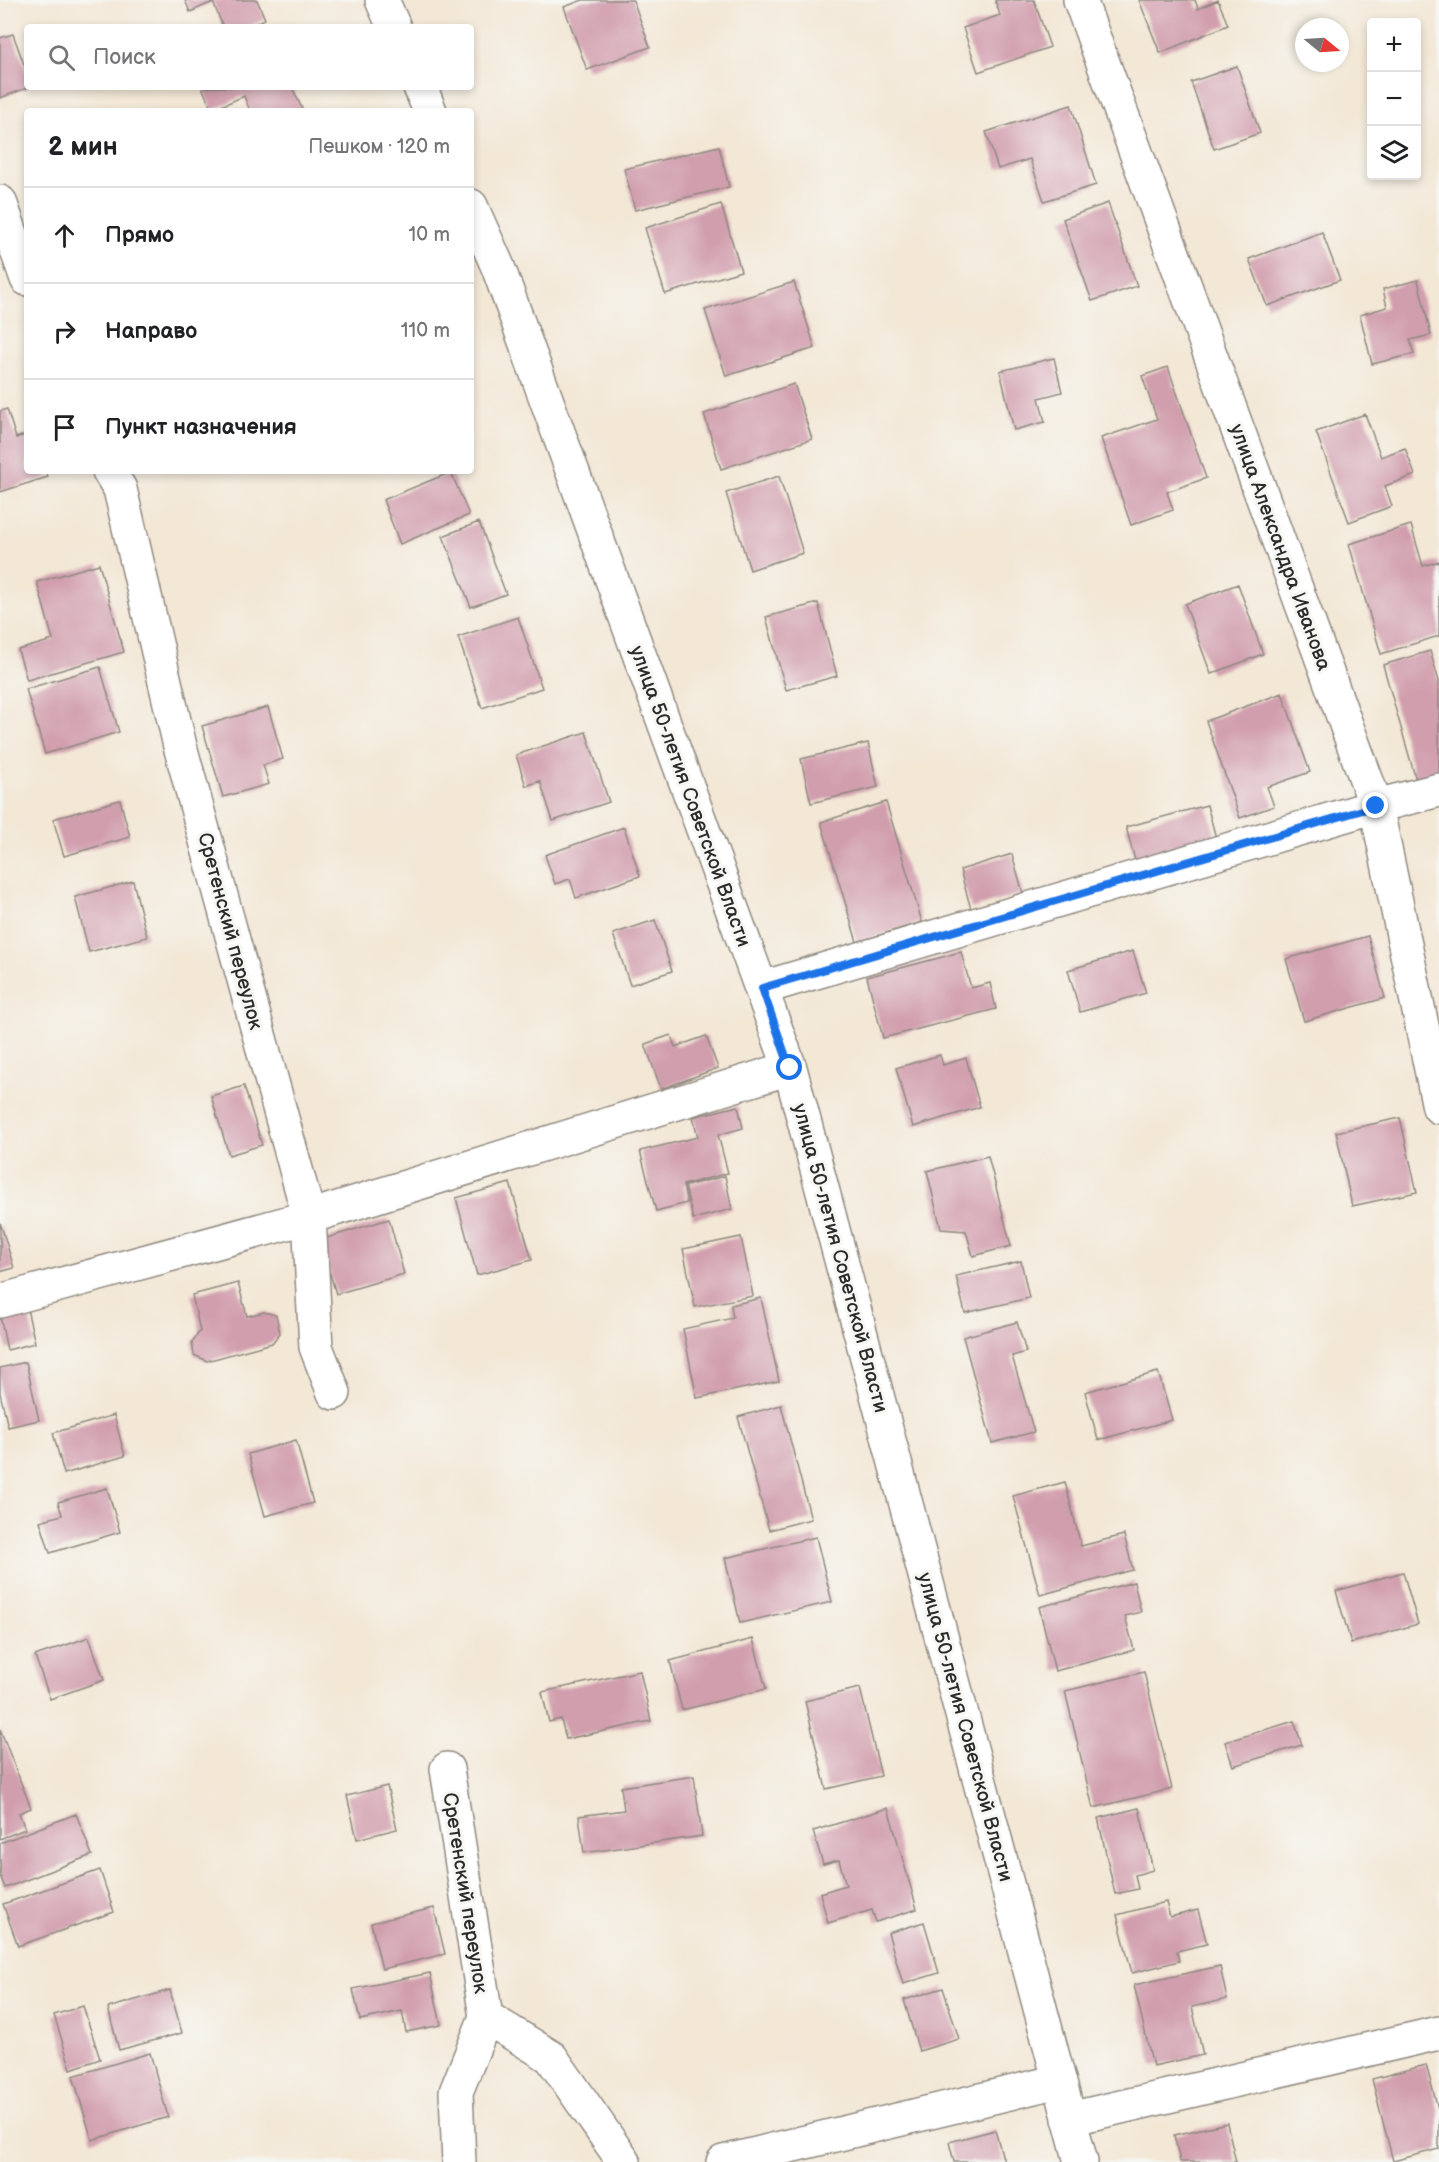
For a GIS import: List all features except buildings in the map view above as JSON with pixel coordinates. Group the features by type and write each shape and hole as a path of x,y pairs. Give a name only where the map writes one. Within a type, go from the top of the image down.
{"street":[{"path":"382,0 393,24"},
{"name":"улица Александра Иванова","path":"1080,0 1376,806 1439,1107"},
{"path":"421,90 429,108"},
{"path":"0,202 24,270"},
{"name":"улица 50-летия Советской Власти","path":"474,213 502,279 790,1068 1081,2162"},
{"name":"Сретенский переулок","path":"111,474 120,489 180,746 309,1217 316,1347 334,1393"},
{"path":"762,988 1376,806 1439,790"},
{"path":"0,1301 309,1217 790,1068"},
{"name":"Сретенский переулок","path":"447,1769 486,2017"},
{"path":"459,2162 456,2092 486,2017 552,2056 624,2162"},
{"path":"1069,2120 1439,2033"},
{"path":"723,2162 1059,2081"}],"route":[{"path":"790,1068 762,988 1376,806"}]}
